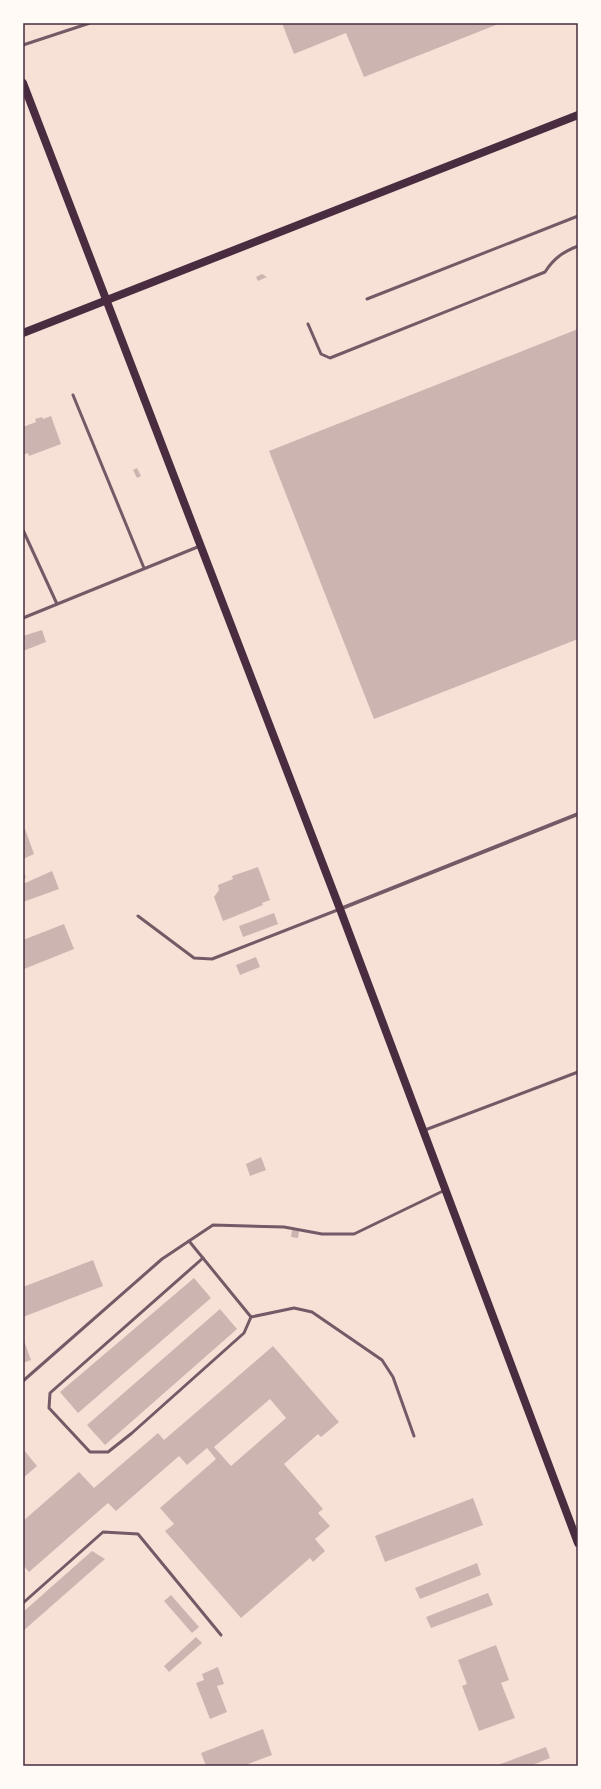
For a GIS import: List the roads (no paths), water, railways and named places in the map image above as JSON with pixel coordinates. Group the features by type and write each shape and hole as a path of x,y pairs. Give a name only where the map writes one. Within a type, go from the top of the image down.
{"main road":[{"path":"23,83 340,909 578,1544"},
{"path":"23,333 578,115"}],"street":[{"path":"340,909 578,814"}],"lane":[{"path":"23,45 90,23"},
{"path":"368,300 578,216"},
{"path":"308,324 321,354 330,358 545,272 552,261 560,254 578,246"},
{"path":"73,395 144,568"},
{"path":"23,530 57,604"},
{"path":"23,618 200,546"},
{"path":"138,916 194,958 212,959 340,909"},
{"path":"423,1130 578,1072"},
{"path":"23,1381 162,1259 213,1225 284,1226 322,1234 354,1234 445,1190"},
{"path":"189,1241 251,1317"},
{"path":"203,1258 50,1393 49,1408 90,1452 108,1452 138,1428 244,1333 251,1317"},
{"path":"251,1317 294,1308 312,1312 382,1360 393,1377 414,1436"},
{"path":"23,1603 103,1532 138,1534 221,1635"}]}
